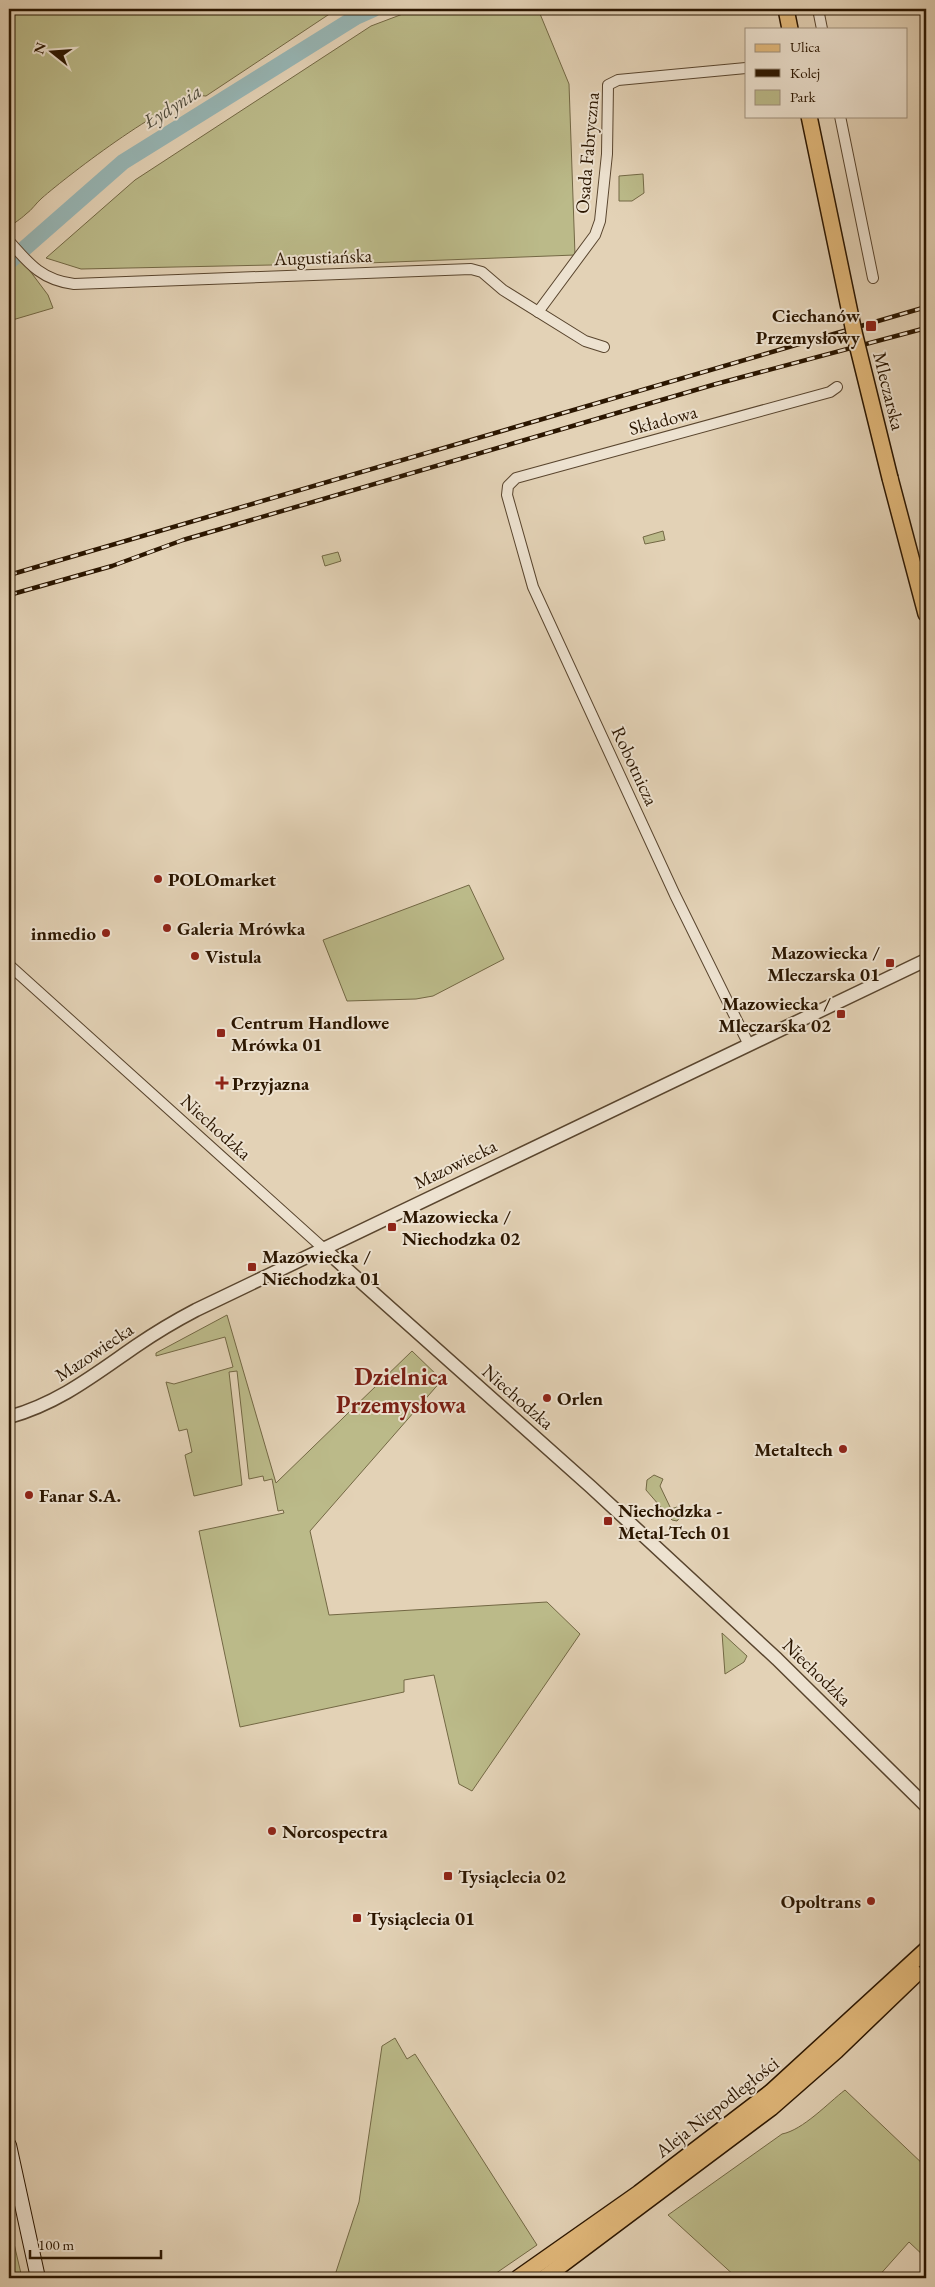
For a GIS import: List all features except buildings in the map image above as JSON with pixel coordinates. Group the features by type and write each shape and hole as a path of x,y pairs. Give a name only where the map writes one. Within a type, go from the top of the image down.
{"main road":[{"path":"786,9 790,28"},
{"name":"Mleczarska","path":"808,118 852,324 926,614"},
{"name":"Aleja Niepodległości","path":"518,2278 639,2193 771,2092 926,1950"},
{"name":"Aleja Niepodległości","path":"544,2278 771,2108 836,2051 926,1964"},
{"path":"9,2145 38,2278"}],"street":[{"path":"818,9 822,28"},
{"name":"Osada Fabryczna","path":"538,312 595,235 600,221 606,154 608,86 618,80 745,68"},
{"path":"840,118 873,278"},
{"name":"Augustiańska","path":"10,242 27,262 50,279 74,284 470,269 482,272 503,290 585,341 604,347"},
{"name":"Składowa","path":"507,495 508,486 516,478 830,392 837,387"},
{"name":"Robotnicza","path":"507,495 533,588 675,896 749,1045"},
{"name":"Mazowiecka","path":"9,1418 42,1407 84,1384 136,1346 196,1310 926,960"},
{"name":"Niechodzka","path":"9,965 592,1487 777,1659 926,1806"}],"green space":[{"path":"9,9 337,9 206,96 192,98 172,107 122,137 55,187 9,229"},
{"path":"416,9 538,9 569,84 575,255 367,263 81,269 46,258 135,180 371,26"},
{"path":"643,174 644,193 632,201 619,201 619,176"},
{"path":"9,243 48,295 53,308 9,321"},
{"path":"663,531 665,540 645,544 643,537"},
{"path":"338,552 341,561 325,566 322,556"},
{"path":"469,885 504,959 433,996 416,999 347,1001 323,940"},
{"path":"227,1315 276,1483 412,1351 442,1380 310,1531 329,1615 547,1602 580,1634 472,1791 459,1784 434,1675 404,1680 404,1692 240,1727 199,1531 284,1513 283,1510 278,1511 272,1479 264,1481 263,1476 249,1479 237,1371 229,1372 242,1485 194,1496 185,1455 192,1452 187,1429 179,1431 166,1382 174,1384 233,1367 225,1337 156,1356 156,1353"},
{"path":"654,1475 663,1479 660,1486 671,1509 677,1507 682,1515 677,1521 672,1520 646,1490 647,1480"},
{"path":"722,1633 747,1656 744,1662 725,1674"},
{"path":"395,2038 407,2059 415,2054 537,2245 489,2278 334,2278 359,2202 382,2046"},
{"path":"845,2090 926,2167 926,2258 909,2242 877,2278 737,2278 668,2215 782,2134 807,2122"},
{"path":"9,2222 22,2278 9,2278"}],"waterway":[{"name":"Łydynia","path":"9,262 123,162 356,17 374,9"}],"railway":[{"path":"9,575 926,307"},
{"path":"9,595 112,566 183,540 716,384 926,328"}],"place":[{"name":"Ciechanów Przemysłowy","path":"871,326"},
{"name":"POLOmarket","path":"158,879"},
{"name":"Galeria Mrówka","path":"167,928"},
{"name":"inmedio","path":"106,933"},
{"name":"Vistula","path":"195,956"},
{"name":"Mazowiecka / Mleczarska 01","path":"890,963"},
{"name":"Mazowiecka / Mleczarska 02","path":"841,1014"},
{"name":"Centrum Handlowe Mrówka 01","path":"221,1033"},
{"name":"Przyjazna","path":"222,1083"},
{"name":"Mazowiecka / Niechodzka 02","path":"392,1227"},
{"name":"Mazowiecka / Niechodzka 01","path":"252,1267"},
{"name":"Orlen","path":"547,1398"},
{"name":"Metaltech","path":"843,1449"},
{"name":"Fanar S.A.","path":"29,1495"},
{"name":"Niechodzka - Metal-Tech 01","path":"608,1521"},
{"name":"Norcospectra","path":"272,1831"},
{"name":"Tysiąclecia 02","path":"448,1876"},
{"name":"Opoltrans","path":"871,1901"},
{"name":"Tysiąclecia 01","path":"357,1918"}],"district":[{"name":"Dzielnica Przemysłowa","path":"401,1390"}]}
